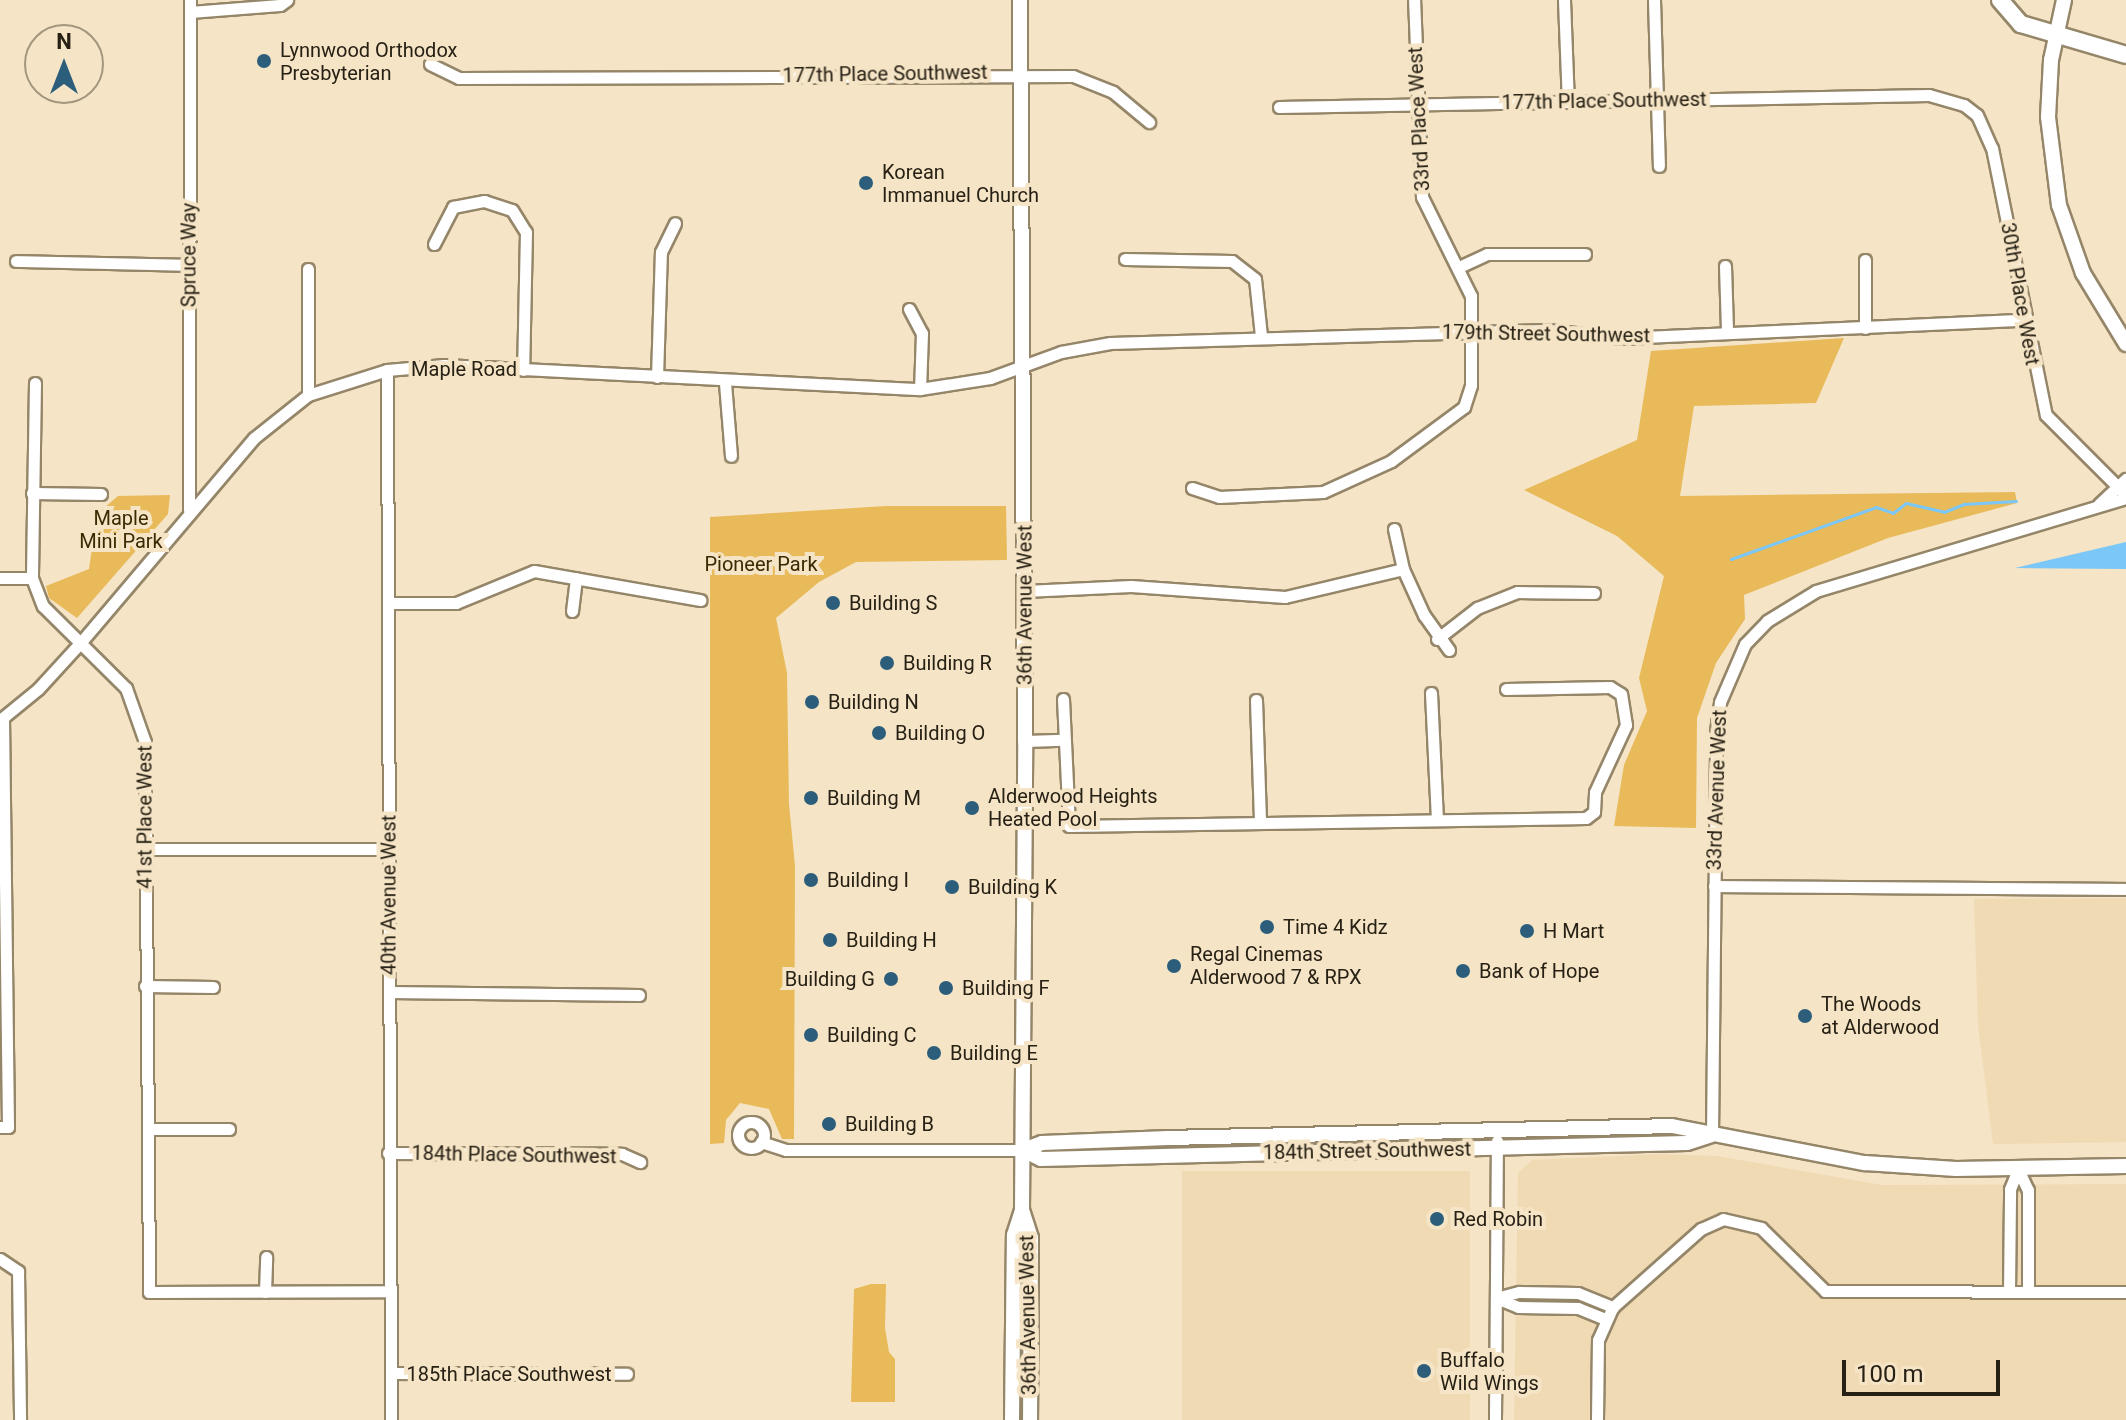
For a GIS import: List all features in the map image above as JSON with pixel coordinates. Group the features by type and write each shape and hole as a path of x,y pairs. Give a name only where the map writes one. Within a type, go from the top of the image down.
{"highway":[{"path":"2000,0 2021,24 2126,55"}],"main road":[{"name":"36th Avenue West","path":"1012,1420 1014,1235 1022,1210 1023,1150 1025,591 1020,0"},
{"path":"2064,0 2054,35 2048,117 2059,205 2083,273 2126,344"},
{"name":"184th Street Southwest","path":"1023,1150 1041,1159 1338,1151 1672,1126 1865,1163 2018,1169 2126,1166"},
{"path":"1166,1156 1190,1147 1223,1146 1233,1138 1244,1146 1327,1144 1338,1151"},
{"name":"184th Street Southwest","path":"1023,1150 1042,1143 1233,1138 1496,1140"},
{"name":"36th Avenue West","path":"1022,1210 1031,1238 1030,1420"}],"street":[{"path":"190,6 280,5 287,0"},
{"name":"33rd Place West","path":"1192,488 1219,497 1323,492 1391,461 1464,407 1471,385 1471,296 1459,267 1424,206 1414,0"},
{"path":"1564,0 1568,102"},
{"path":"1654,0 1659,166"},
{"name":"Spruce Way","path":"189,510 190,6"},
{"name":"177th Place Southwest","path":"430,64 459,78 1022,72 1096,82 1149,122"},
{"name":"177th Place Southwest","path":"1279,107 1417,107 1929,95"},
{"name":"30th Place West","path":"1929,95 1964,105 1986,131 2023,320 2046,415 2121,481 2126,497"},
{"path":"434,244 439,229 453,207 484,201 512,210 526,232 523,370"},
{"path":"657,377 661,252 675,223"},
{"path":"1459,267 1487,254 1585,254"},
{"path":"1125,259 1232,261 1255,279 1261,336"},
{"path":"1865,260 1865,328"},
{"path":"16,261 189,265"},
{"path":"1725,266 1727,331"},
{"path":"308,269 308,395"},
{"path":"909,309 922,333 920,389"},
{"name":"179th Street Southwest","path":"1024,365 1110,343 1261,336 1547,330 1622,338 2023,320"},
{"name":"Maple Road","path":"2,720 81,642 189,510 254,438 308,395 387,370 444,365 725,383 920,389 967,383 1024,365"},
{"name":"40th Avenue West","path":"387,370 388,1291 391,1420"},
{"name":"41st Place West","path":"35,383 32,578 43,606 126,688 142,724 149,1292 265,1292"},
{"path":"725,383 731,456"},
{"path":"2099,505 2121,481"},
{"path":"32,493 101,494"},
{"name":"33rd Avenue West","path":"1712,1135 1714,886 1720,702 1745,644 1767,621 1816,591 2126,497"},
{"path":"1394,529 1403,569 1437,639 1449,650"},
{"path":"1025,591 1131,586 1285,597 1403,569"},
{"path":"388,603 456,603 534,571 701,600"},
{"path":"0,578 32,578"},
{"path":"572,611 576,578"},
{"path":"1437,639 1477,608 1517,592 1594,593"},
{"path":"1063,699 1069,826 1586,818 1594,812 1595,792 1626,725 1621,694 1610,687 1506,689"},
{"path":"1431,693 1437,820"},
{"path":"1256,700 1260,823"},
{"path":"2,720 4,1127"},
{"path":"1025,741 1063,740"},
{"path":"145,849 389,849"},
{"path":"1714,886 2126,889"},
{"path":"145,986 213,987"},
{"path":"389,992 639,995"},
{"path":"148,1129 229,1129"},
{"path":"1495,1420 1496,1140"},
{"name":"184th Street Southwest","path":"761,1142 786,1150 1023,1150"},
{"name":"184th Place Southwest","path":"388,1153 622,1154 640,1162"},
{"path":"2018,1169 2028,1192 2028,1292"},
{"path":"2009,1292 2010,1189 2018,1169"},
{"path":"1597,1420 1598,1340 1613,1307 1701,1229 1736,1218 1761,1228 1825,1291 2126,1292"},
{"path":"266,1257 265,1292 388,1291"},
{"path":"0,1259 18,1271 20,1420"},
{"path":"1496,1298 1519,1292 1578,1293 1613,1307"},
{"path":"1496,1298 1518,1307 1578,1308 1605,1319"},
{"name":"185th Place Southwest","path":"391,1373 627,1374"}],"shaded area":[{"path":"2126,898 2126,1142 1993,1144 1978,1025 1974,899"},
{"path":"1661,1154 1717,1156 1882,1185 2126,1184 2126,1420 1514,1420 1518,1173 1532,1160"},
{"path":"1182,1171 1470,1171 1470,1420 1182,1420"}],"green space":[{"path":"1844,338 1816,403 1694,406 1680,496 2015,492 2017,503 1888,538 1744,595 1745,619 1716,663 1697,718 1696,828 1614,826 1624,765 1647,711 1639,678 1664,576 1617,536 1524,490 1637,440 1651,351"},
{"name":"Maple Mini Park","path":"170,495 168,514 77,618 49,598 46,586 89,569 97,514 118,496"},
{"name":"Pioneer Park","path":"886,506 1006,506 1007,560 856,562 819,582 776,618 787,673 789,804 795,866 794,1139 782,1139 769,1109 740,1103 726,1120 724,1143 710,1144 710,517"},
{"path":"886,1284 885,1328 889,1352 895,1359 895,1402 851,1402 854,1289"}],"water":[{"path":"2126,542 2126,569 2015,568"}],"waterway":[{"path":"1731,559 1876,507 1893,513 1906,503 1944,512 1964,504 2016,501"}],"place":[{"name":"Lynnwood Orthodox Presbyterian","path":"264,61"},
{"name":"Korean Immanuel Church","path":"866,183"},
{"name":"Building S","path":"833,603"},
{"name":"Building R","path":"887,663"},
{"name":"Building N","path":"812,702"},
{"name":"Building O","path":"879,733"},
{"name":"Building M","path":"811,798"},
{"name":"Alderwood Heights Heated Pool","path":"972,808"},
{"name":"Building I","path":"811,880"},
{"name":"Building K","path":"952,887"},
{"name":"Time 4 Kidz","path":"1267,927"},
{"name":"H Mart","path":"1527,931"},
{"name":"Building H","path":"830,940"},
{"name":"Regal Cinemas Alderwood 7 & RPX","path":"1174,966"},
{"name":"Bank of Hope","path":"1463,971"},
{"name":"Building G","path":"891,979"},
{"name":"Building F","path":"946,988"},
{"name":"The Woods at Alderwood","path":"1805,1016"},
{"name":"Building C","path":"811,1035"},
{"name":"Building E","path":"934,1053"},
{"name":"Building B","path":"829,1124"},
{"name":"Red Robin","path":"1437,1219"},
{"name":"Buffalo Wild Wings","path":"1424,1371"}]}
